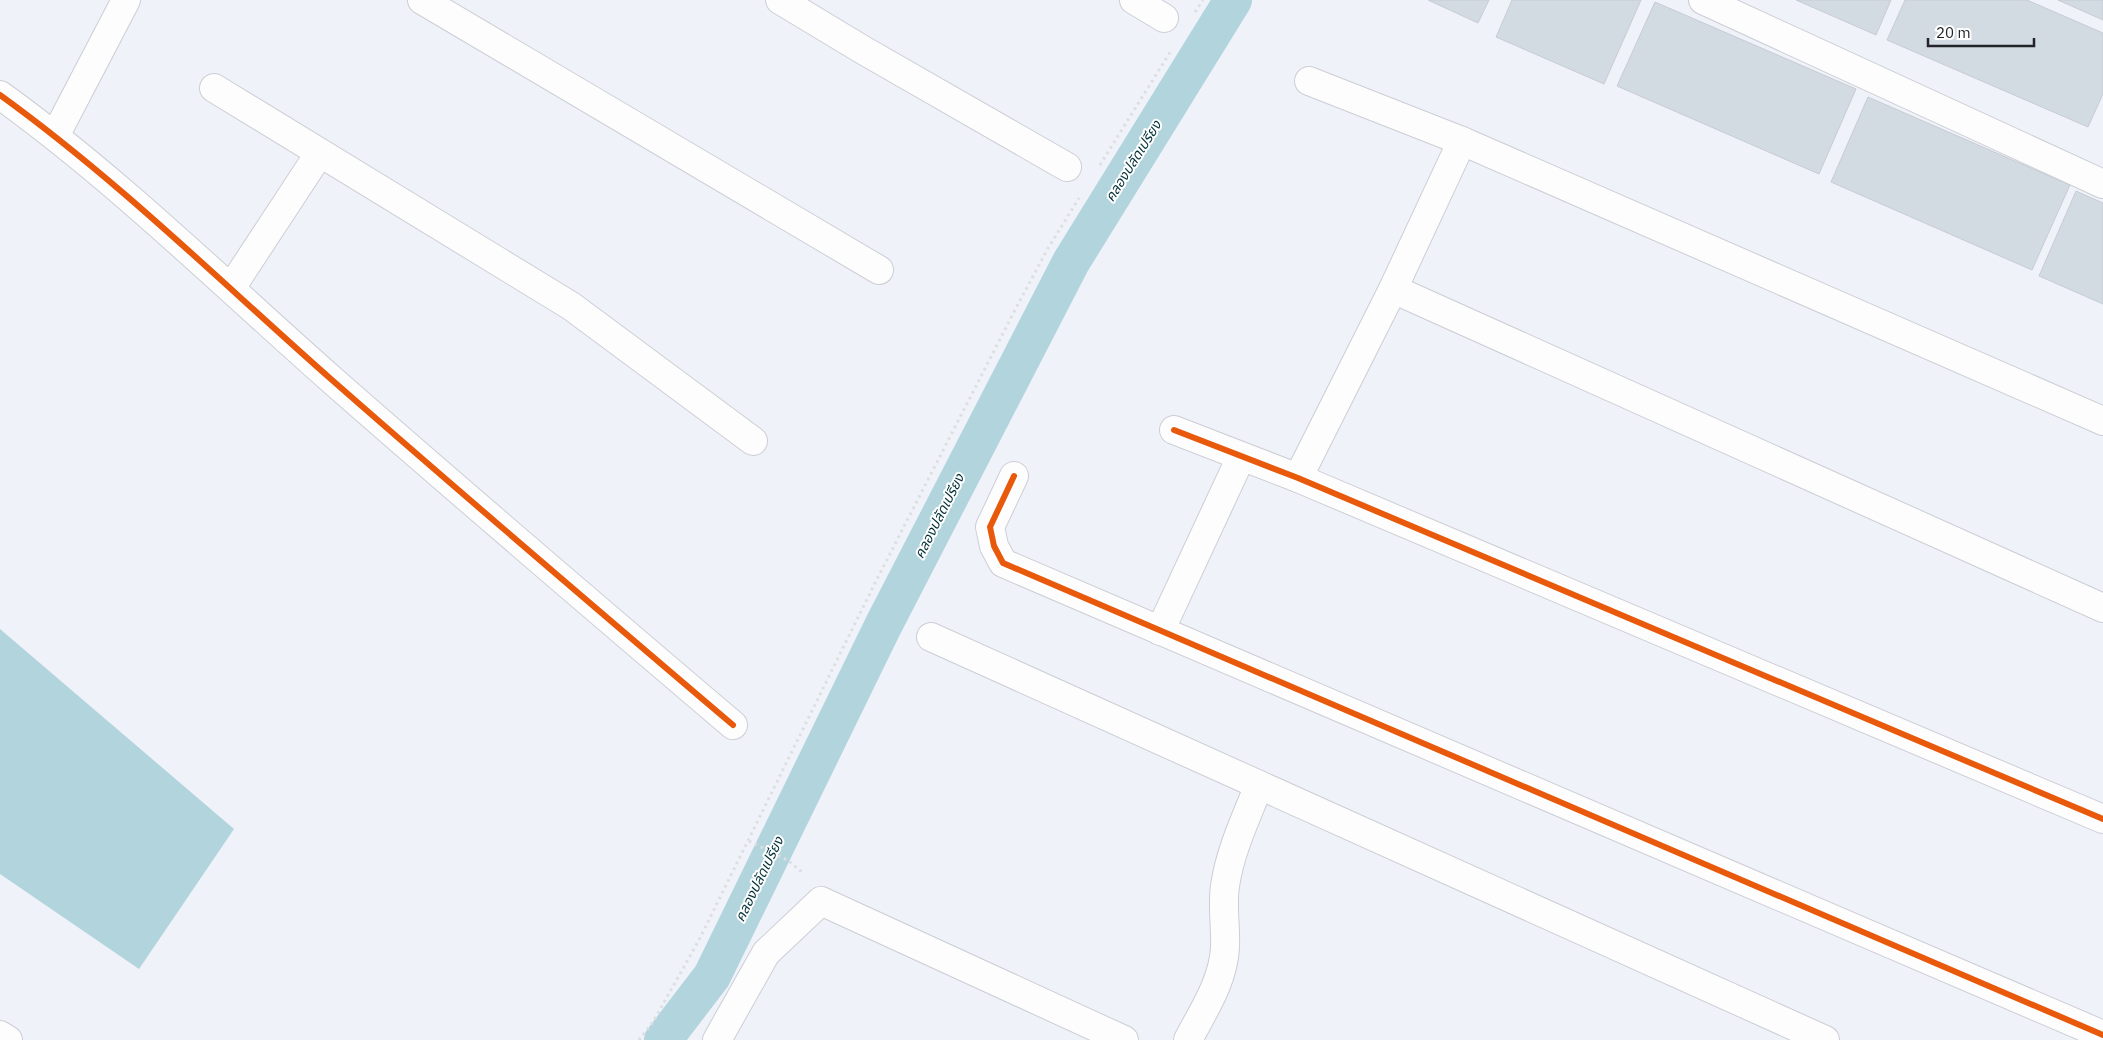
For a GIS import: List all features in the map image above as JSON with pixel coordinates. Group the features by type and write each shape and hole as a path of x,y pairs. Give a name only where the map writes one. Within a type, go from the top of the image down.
{"street":[{"path":"55,136 126,0"},
{"path":"422,0 879,270"},
{"path":"780,0 1067,167"},
{"path":"1134,0 1171,30"},
{"path":"1703,0 2103,184"},
{"path":"1309,81 1462,142 2103,421"},
{"path":"214,88 319,154 571,306 753,441"},
{"path":"0,95 55,136 148,213 375,417 733,725"},
{"path":"1298,478 1393,289 1462,142"},
{"path":"231,288 319,154"},
{"path":"1393,289 2103,608"},
{"path":"1174,430 1298,478 2103,819"},
{"path":"1160,631 1241,457"},
{"path":"1014,476 990,527 994,546 1003,563 2103,1035"},
{"path":"931,637 1824,1040"},
{"path":"1188,1040 1219,980 1225,948 1224,887 1231,854 1259,785"},
{"path":"716,1040 766,953 821,901 1124,1040"},
{"path":"0,1035 8,1040"}],"path":[{"path":"1193,16 1203,0"},
{"path":"1097,170 1171,30"},
{"path":"640,1040 653,1022 699,940 857,618 1011,317 1047,250 1082,194"},
{"path":"749,841 789,861"}],"water":[{"path":"0,629 234,829 139,969 0,874"}],"building":[{"path":"1428,0 1489,0 1478,23"},
{"path":"1512,0 1641,0 1604,84 1496,37"},
{"path":"1796,0 1891,0 1876,35"},
{"path":"1905,0 2027,0 2103,33 2103,94 2088,127 1887,40"},
{"path":"2058,0 2103,0 2103,20"},
{"path":"1655,2 1856,89 1819,174 1617,86"},
{"path":"1868,97 2070,185 2032,270 1831,182"},
{"path":"2076,191 2103,203 2103,304 2039,276"}],"waterway":[{"name":"คลองปลัดเปรียง","path":"663,1040 712,976 883,626 1071,262 1233,0"}],"cycle path":[{"path":"0,95 87,162 128,197 332,380 733,725"},
{"path":"1174,430 1298,478 2103,819"},
{"path":"1014,476 990,527 994,546 1003,563 2103,1035"}]}
